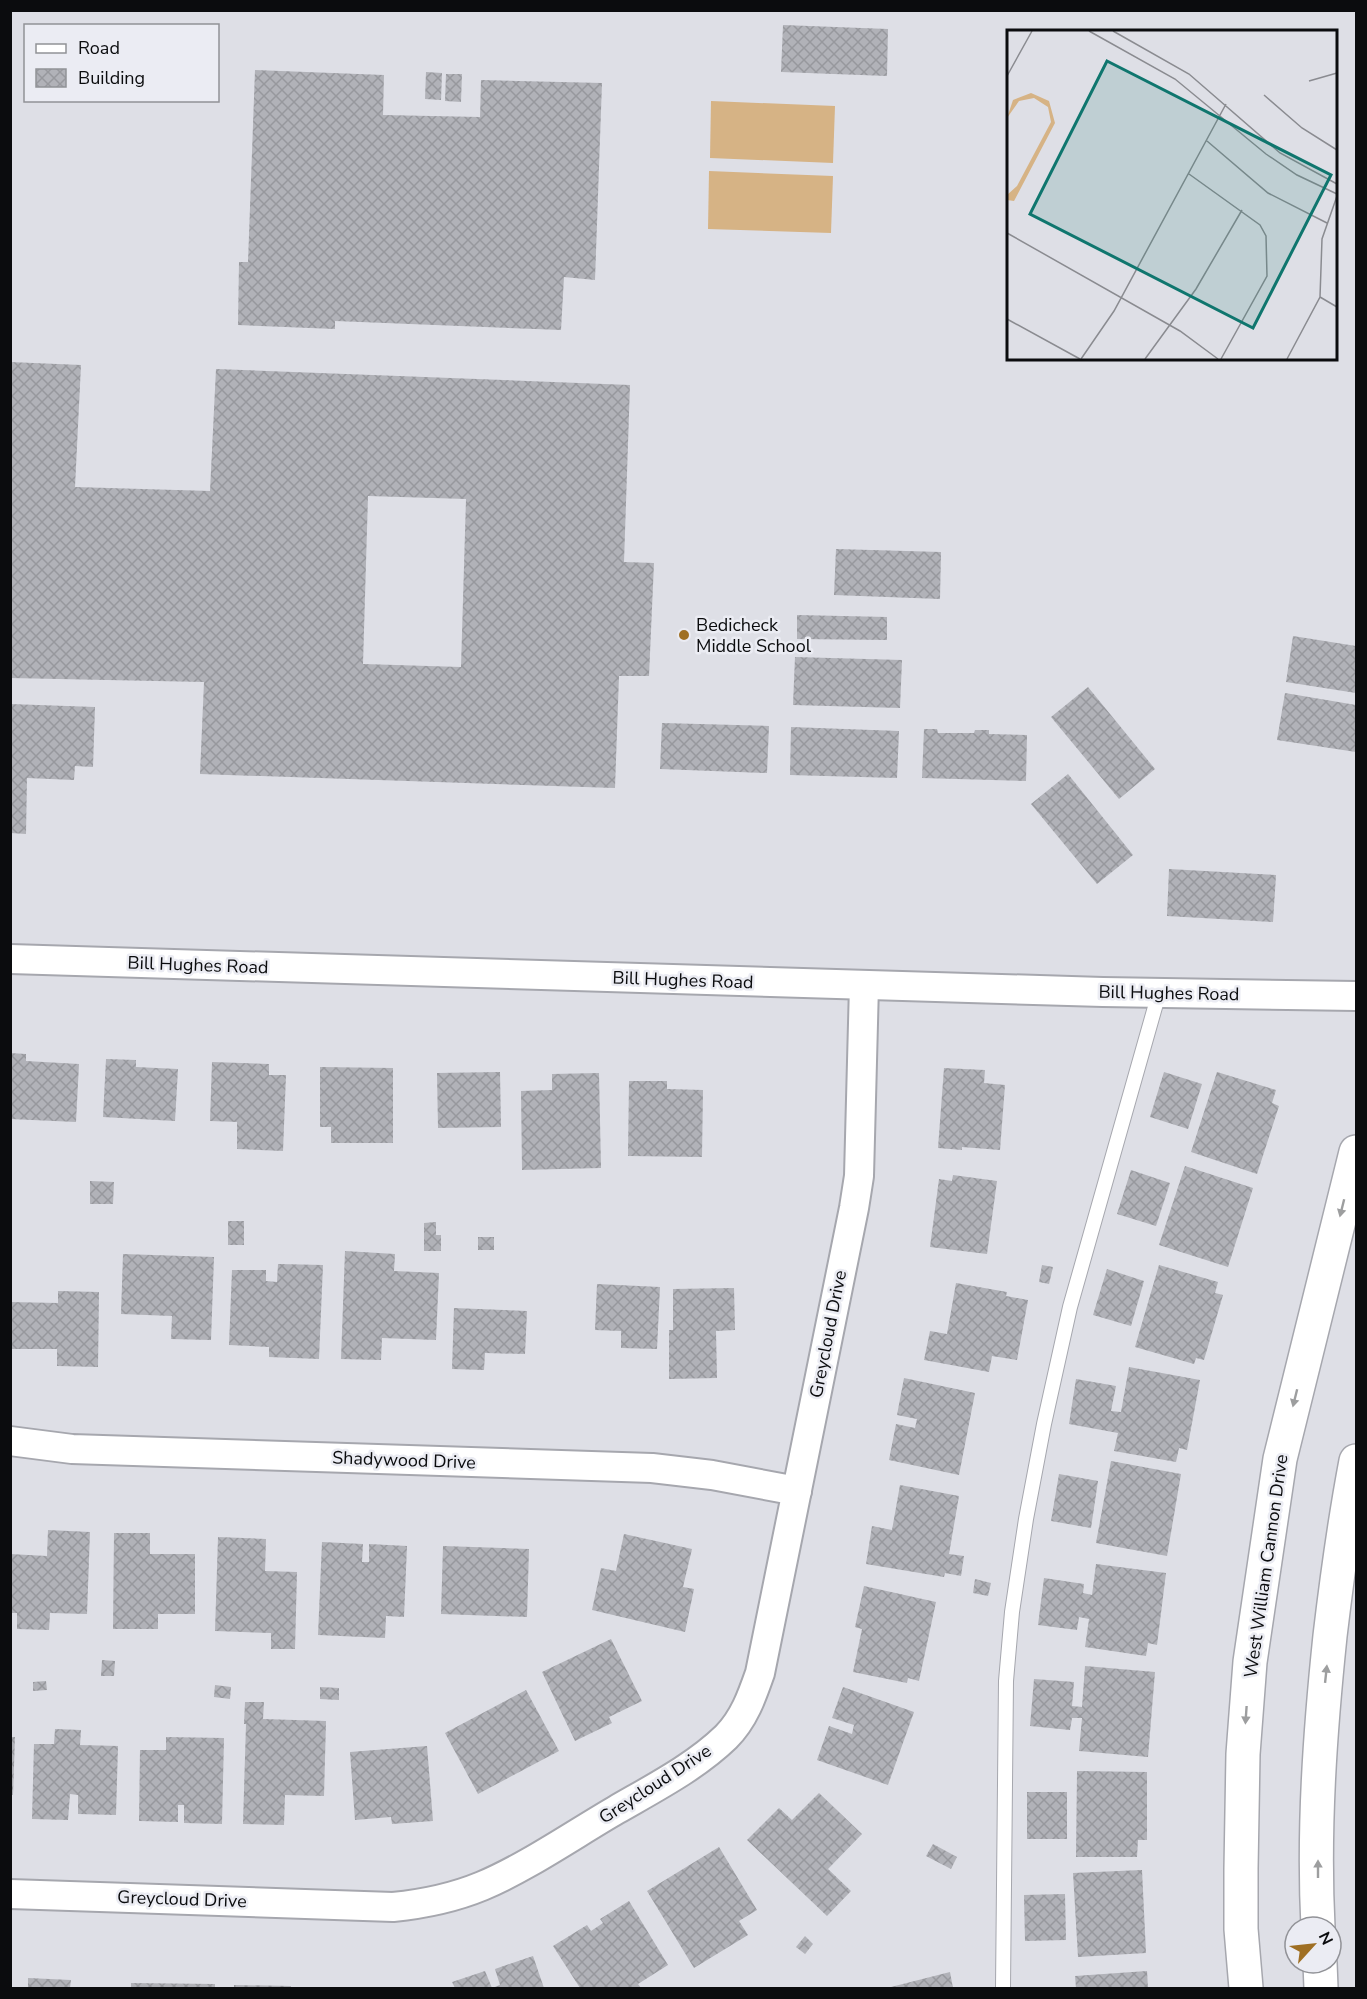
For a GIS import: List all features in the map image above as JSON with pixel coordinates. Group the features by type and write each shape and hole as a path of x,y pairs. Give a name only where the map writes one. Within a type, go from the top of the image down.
{"main road":[{"name":"West William Cannon Drive","path":"1246,1989 1241,1929 1241,1869 1243,1754 1250,1662 1280,1459 1356,1152"},
{"path":"1318,1915 1317,1795 1324,1694 1340,1554 1356,1461"}],"street":[{"name":"Bill Hughes Road","path":"10,959 864,985 1356,996"},
{"name":"Greycloud Drive","path":"10,1894 393,1907 422,1904 481,1887 510,1872 672,1777 702,1757 727,1736 741,1719 760,1673 854,1208 858,1176 864,985"},
{"name":"Shadywood Drive","path":"10,1441 72,1449 652,1468 712,1475 797,1491"}],"lane":[{"path":"1003,1989 1006,1681 1012,1612 1026,1519 1070,1307 1159,993"}],"shaded area":[{"path":"711,101 835,106 833,163 710,158"},
{"path":"709,171 833,176 831,233 708,229"}],"building":[{"path":"783,25 888,29 887,76 781,72"},
{"path":"255,70 384,75 383,115 480,117 481,80 602,83 595,280 564,277 561,330 335,321 335,329 238,325 239,262 248,262"},
{"path":"426,72 442,73 441,100 425,99"},
{"path":"446,74 462,74 461,102 445,101"},
{"path":"10,362 81,365 75,487 210,491 216,369 630,385 624,562 654,563 649,676 619,676 615,788 200,774 204,682 10,678","holes":["368,496 466,499 461,667 363,664"]},
{"path":"836,549 941,552 940,599 834,595"},
{"path":"797,615 887,617 887,640 797,639"},
{"path":"1293,636 1356,646 1356,693 1286,682"},
{"path":"795,657 902,660 900,708 793,705"},
{"path":"1088,687 1155,769 1119,799 1051,717"},
{"path":"1285,693 1356,705 1356,752 1277,740"},
{"path":"10,704 95,707 93,767 75,766 74,780 27,778 26,834 10,833"},
{"path":"662,723 769,726 767,773 660,769"},
{"path":"791,727 899,731 897,778 790,775"},
{"path":"924,729 937,729 938,733 974,733 975,730 989,730 989,734 1027,735 1026,781 922,778"},
{"path":"1068,774 1133,855 1097,884 1031,804"},
{"path":"1169,869 1276,875 1273,922 1167,916"},
{"path":"10,1053 26,1054 26,1061 79,1064 76,1122 10,1119"},
{"path":"106,1059 136,1060 136,1067 178,1069 175,1121 103,1117"},
{"path":"212,1062 269,1064 269,1075 286,1075 283,1151 237,1149 237,1122 210,1121"},
{"path":"320,1067 393,1068 393,1143 331,1143 331,1127 320,1127"},
{"path":"944,1068 985,1070 984,1083 1005,1085 1000,1150 938,1148"},
{"path":"500,1072 501,1127 438,1128 437,1073"},
{"path":"1164,1072 1202,1084 1188,1129 1150,1117"},
{"path":"1217,1072 1276,1090 1272,1103 1279,1106 1257,1174 1191,1152"},
{"path":"599,1073 601,1168 522,1170 521,1091 552,1090 552,1074"},
{"path":"629,1081 667,1081 667,1089 703,1090 702,1157 628,1156"},
{"path":"1185,1166 1253,1188 1228,1267 1159,1245"},
{"path":"1131,1170 1170,1183 1156,1226 1117,1214"},
{"path":"953,1175 997,1181 987,1254 930,1247 939,1179 952,1181"},
{"path":"90,1181 114,1182 113,1204 90,1204"},
{"path":"228,1221 244,1221 244,1245 228,1245"},
{"path":"436,1222 436,1235 441,1235 441,1251 424,1251 424,1223"},
{"path":"478,1237 494,1237 494,1250 478,1250"},
{"path":"345,1251 395,1254 394,1271 439,1273 436,1340 382,1338 381,1360 341,1359"},
{"path":"123,1254 214,1257 211,1340 171,1339 172,1316 121,1314"},
{"path":"278,1264 323,1265 319,1359 269,1357 269,1347 229,1345 232,1270 266,1270 266,1281 277,1282"},
{"path":"1042,1265 1053,1267 1049,1284 1039,1282"},
{"path":"1159,1265 1218,1282 1215,1293 1223,1295 1204,1360 1196,1358 1194,1364 1135,1347"},
{"path":"1107,1269 1144,1281 1131,1326 1093,1315"},
{"path":"956,1283 1007,1292 1006,1296 1028,1300 1017,1360 992,1356 989,1372 924,1360 930,1331 947,1334"},
{"path":"597,1284 660,1287 657,1349 621,1348 621,1331 595,1330"},
{"path":"734,1288 735,1330 716,1331 717,1378 669,1379 669,1330 673,1330 673,1289"},
{"path":"58,1291 99,1292 98,1367 57,1366 57,1349 10,1349 10,1302 58,1303"},
{"path":"454,1308 527,1311 525,1354 485,1353 484,1370 452,1369"},
{"path":"1129,1367 1200,1380 1187,1450 1179,1448 1176,1462 1114,1451 1118,1433 1069,1424 1076,1379 1116,1386 1111,1411 1121,1412"},
{"path":"904,1378 975,1393 959,1475 889,1460 896,1424 915,1428 917,1419 897,1415"},
{"path":"1111,1461 1181,1474 1167,1556 1096,1543"},
{"path":"1059,1474 1098,1481 1091,1528 1051,1521"},
{"path":"900,1485 959,1496 949,1554 964,1556 961,1576 945,1573 944,1577 866,1564 872,1526 892,1530"},
{"path":"48,1530 90,1532 87,1614 50,1613 49,1630 17,1629 17,1613 10,1613 10,1554 47,1556"},
{"path":"114,1533 150,1533 150,1554 195,1554 195,1614 158,1614 158,1629 113,1629"},
{"path":"624,1534 692,1549 683,1587 694,1589 685,1632 592,1610 601,1568 616,1571"},
{"path":"218,1537 266,1539 265,1571 297,1572 295,1649 271,1649 271,1633 215,1631"},
{"path":"322,1542 363,1544 362,1562 369,1562 369,1544 407,1546 404,1617 386,1616 385,1638 318,1635"},
{"path":"443,1546 529,1549 527,1617 441,1614"},
{"path":"1096,1564 1166,1573 1157,1645 1148,1643 1146,1656 1085,1647 1089,1619 1079,1617 1077,1630 1038,1625 1044,1578 1084,1584 1083,1593 1092,1595"},
{"path":"975,1579 991,1583 988,1596 973,1593"},
{"path":"864,1586 936,1602 919,1681 908,1678 907,1683 853,1672 862,1629 855,1627"},
{"path":"611,1639 642,1701 609,1717 612,1723 575,1741 542,1672"},
{"path":"102,1660 115,1661 114,1676 101,1676"},
{"path":"1085,1666 1155,1672 1148,1757 1079,1751 1082,1718 1072,1718 1070,1730 1030,1726 1034,1679 1074,1682 1072,1706 1082,1707"},
{"path":"46,1681 47,1690 33,1691 33,1682"},
{"path":"215,1685 231,1687 230,1699 214,1697"},
{"path":"320,1687 339,1688 339,1700 320,1699"},
{"path":"843,1687 914,1712 888,1785 817,1760 829,1726 852,1734 854,1725 832,1718"},
{"path":"526,1690 559,1751 478,1794 445,1733"},
{"path":"245,1702 264,1702 263,1719 326,1721 324,1796 285,1795 284,1825 243,1824"},
{"path":"55,1729 81,1730 80,1745 118,1746 116,1815 78,1814 78,1795 70,1794 68,1820 32,1819 34,1744 54,1744"},
{"path":"10,1737 15,1737 13,1795 10,1795"},
{"path":"166,1737 224,1738 222,1824 184,1823 184,1805 178,1805 178,1822 139,1821 140,1750 166,1750"},
{"path":"427,1746 433,1821 392,1824 391,1817 355,1820 350,1752"},
{"path":"1077,1771 1147,1772 1147,1840 1138,1840 1137,1857 1076,1857"},
{"path":"1027,1792 1067,1792 1067,1839 1027,1839"},
{"path":"819,1793 862,1834 828,1869 851,1891 827,1916 747,1840 779,1808 792,1820"},
{"path":"933,1844 957,1857 951,1869 926,1856"},
{"path":"719,1847 757,1910 739,1921 748,1935 694,1968 647,1891"},
{"path":"1142,1870 1146,1953 1078,1957 1073,1873"},
{"path":"1065,1894 1066,1940 1025,1941 1024,1895"},
{"path":"629,1901 668,1965 638,1984 641,1988 580,1988 553,1946 587,1925 591,1931 603,1923 600,1919"},
{"path":"805,1936 813,1944 805,1954 796,1947"},
{"path":"533,1956 544,1988 492,1988 500,1985 495,1969"},
{"path":"485,1971 492,1988 455,1988 452,1982"},
{"path":"1147,1971 1148,1988 1076,1988 1075,1976"},
{"path":"950,1972 953,1988 887,1988"},
{"path":"28,1978 71,1980 70,1988 28,1988"},
{"path":"131,1983 215,1984 215,1988 131,1988"},
{"path":"234,1985 291,1986 291,1988 234,1988"}],"place":[{"name":"Bedicheck Middle School","path":"684,635"}]}
